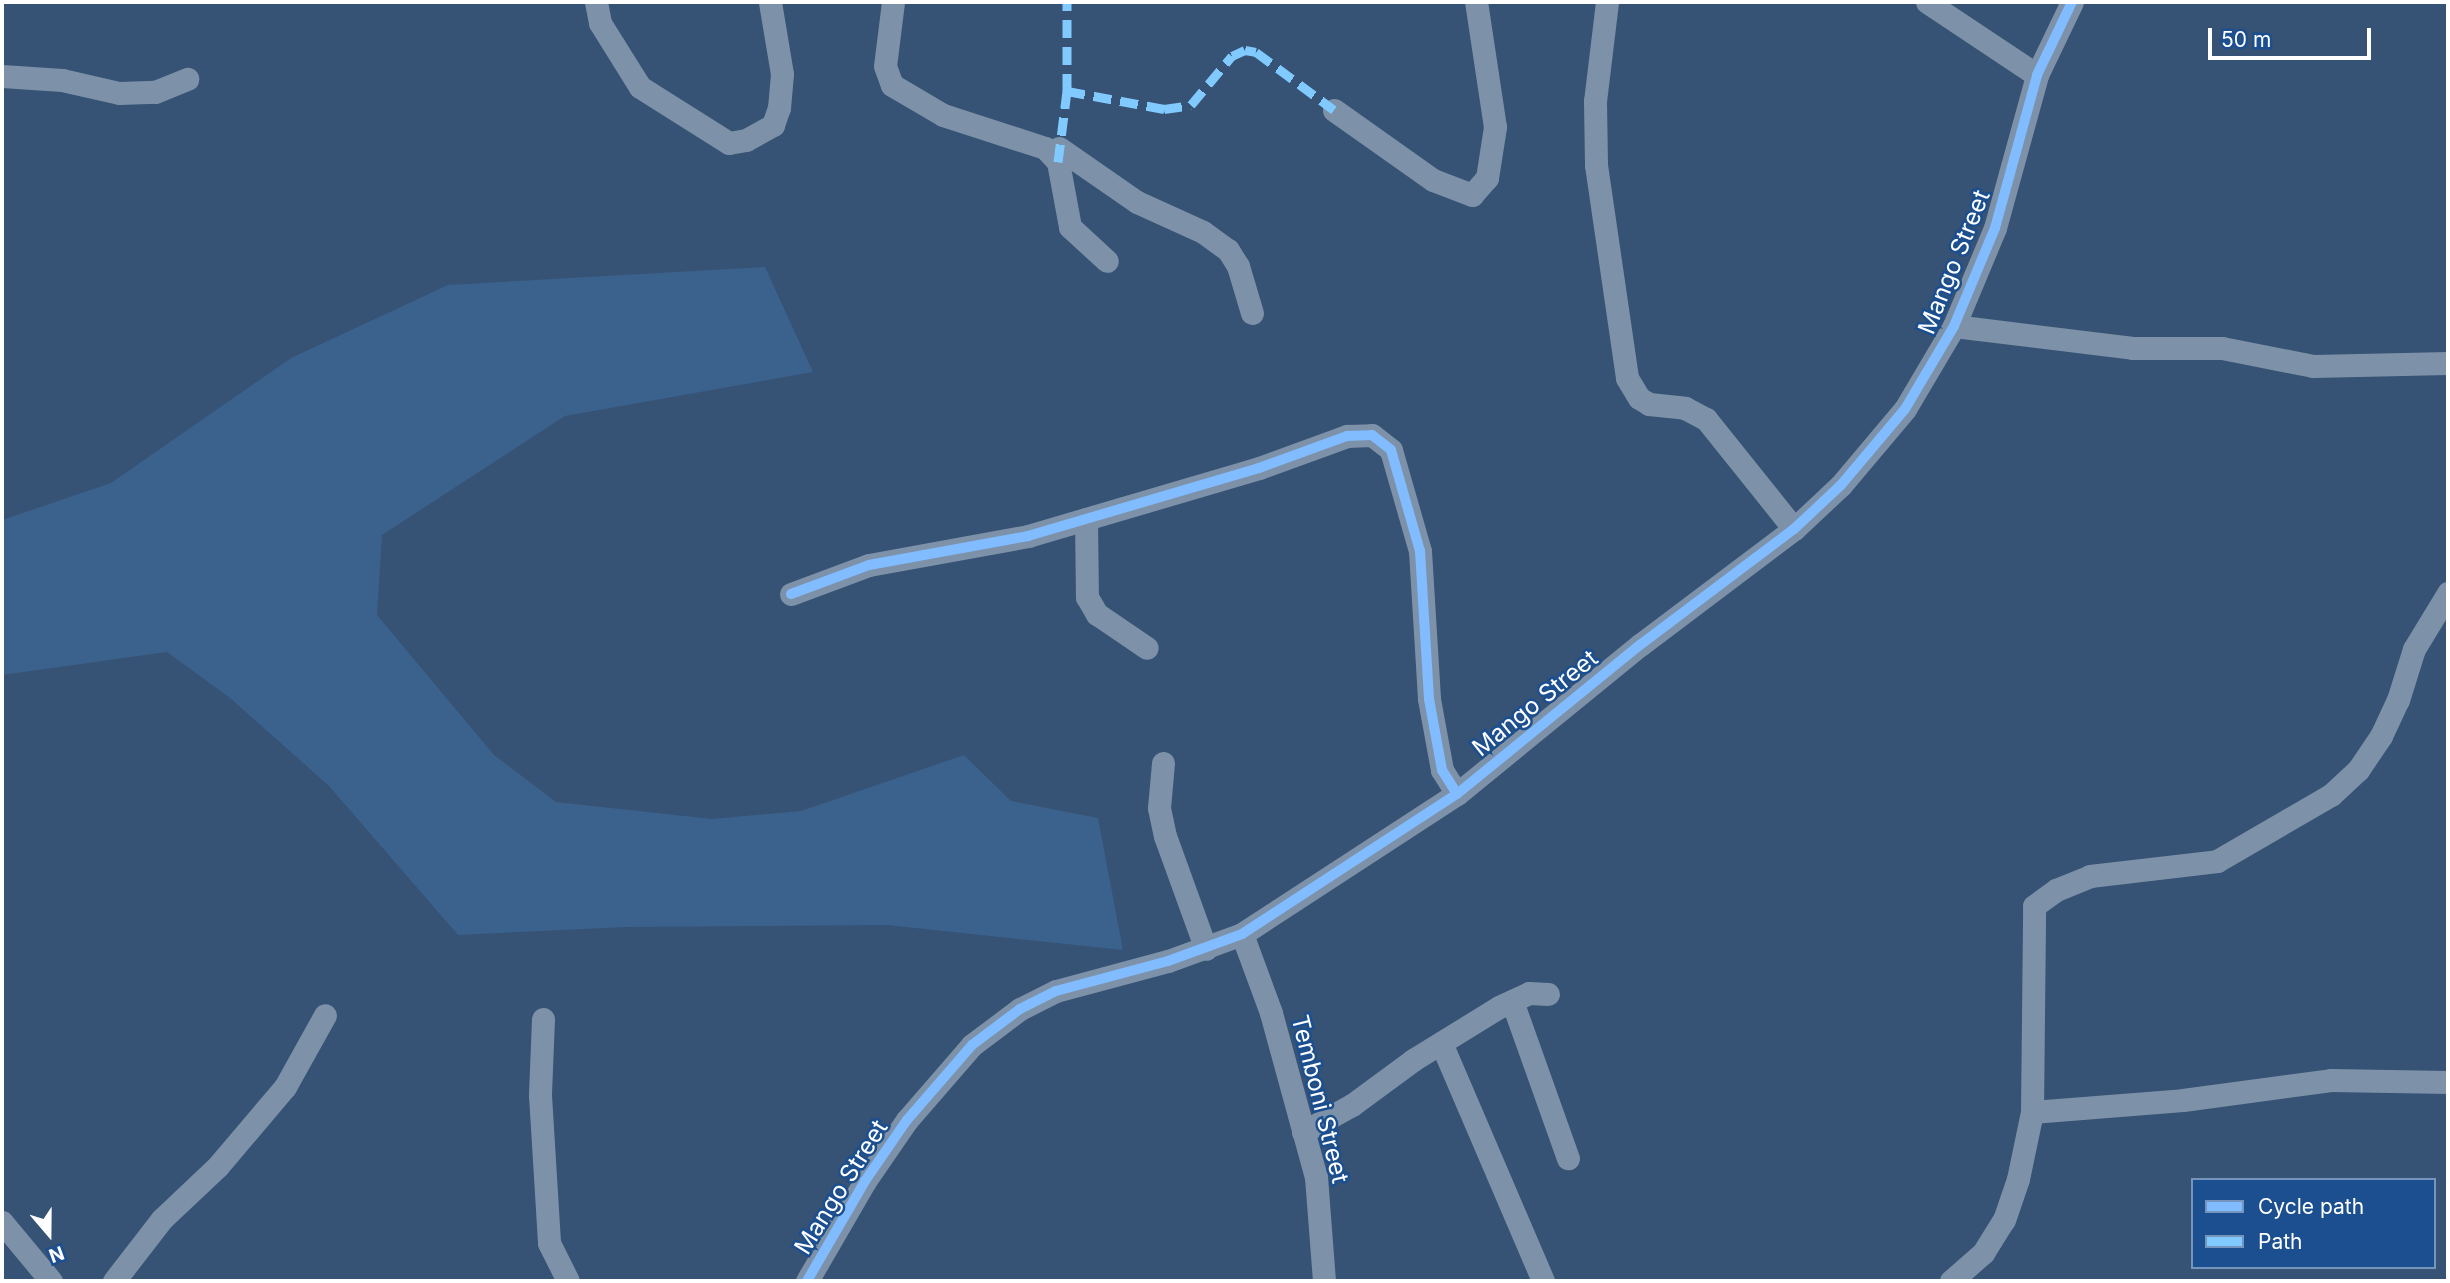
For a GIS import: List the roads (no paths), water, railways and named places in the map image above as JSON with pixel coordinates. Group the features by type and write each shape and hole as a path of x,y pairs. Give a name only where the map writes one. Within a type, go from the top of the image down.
{"street":[{"path":"596,2 600,23 640,87 729,143 746,140 773,125 779,108 782,74 770,2"},
{"path":"892,2 885,55 886,77 892,85 943,115 1045,148 1058,162 1070,227 1107,261"},
{"path":"1334,110 1433,180 1472,195 1487,177 1495,127 1476,2"},
{"path":"1607,2 1595,101 1596,165 1627,377 1639,398 1649,404 1685,408 1706,419 1794,529"},
{"path":"1927,2 2037,75"},
{"name":"Mango Street","path":"807,1281 886,1150 972,1045 1020,1009 1056,991 1206,949 1242,934 1457,794 1640,645 1794,529 1841,485 1905,409 1954,327 1995,228 2037,75 2072,2"},
{"path":"2,76 62,80 118,93 155,92 187,79"},
{"path":"1059,148 1137,202 1203,232 1228,250 1238,266 1252,313"},
{"path":"1954,327 2133,348 2222,348 2313,366 2448,363"},
{"path":"791,594 869,565 1028,536 1259,468 1347,436 1372,435 1391,450 1420,551 1429,699 1443,770 1457,794"},
{"path":"1086,519 1087,597 1097,614 1147,648"},
{"path":"1951,1281 1983,1253 2004,1220 2032,1112 2034,906 2056,890 2090,876 2217,861 2331,795 2358,769 2381,736 2398,700 2414,649 2448,593"},
{"path":"1163,763 1159,808 1165,836 1206,949"},
{"name":"Temboni Street","path":"1242,934 1271,1013 1303,1132 1321,1215 1324,1281"},
{"path":"1303,1132 1512,1001 1529,993 1548,994"},
{"path":"1512,1001 1568,1158"},
{"path":"114,1281 162,1220 218,1166 285,1087 325,1015"},
{"path":"543,1019 540,1096 549,1243 568,1281"},
{"path":"1442,1045 1543,1281"},
{"path":"2032,1112 2183,1100 2331,1080 2448,1082"},
{"path":"2,1222 51,1281"}],"water":[{"path":"765,267 813,372 565,416 382,535 377,615 494,755 556,802 712,819 801,811 964,755 1011,801 1098,818 1123,950 887,925 626,927 458,935 329,786 230,698 167,652 2,675 2,520 111,483 291,358 448,285"}]}
